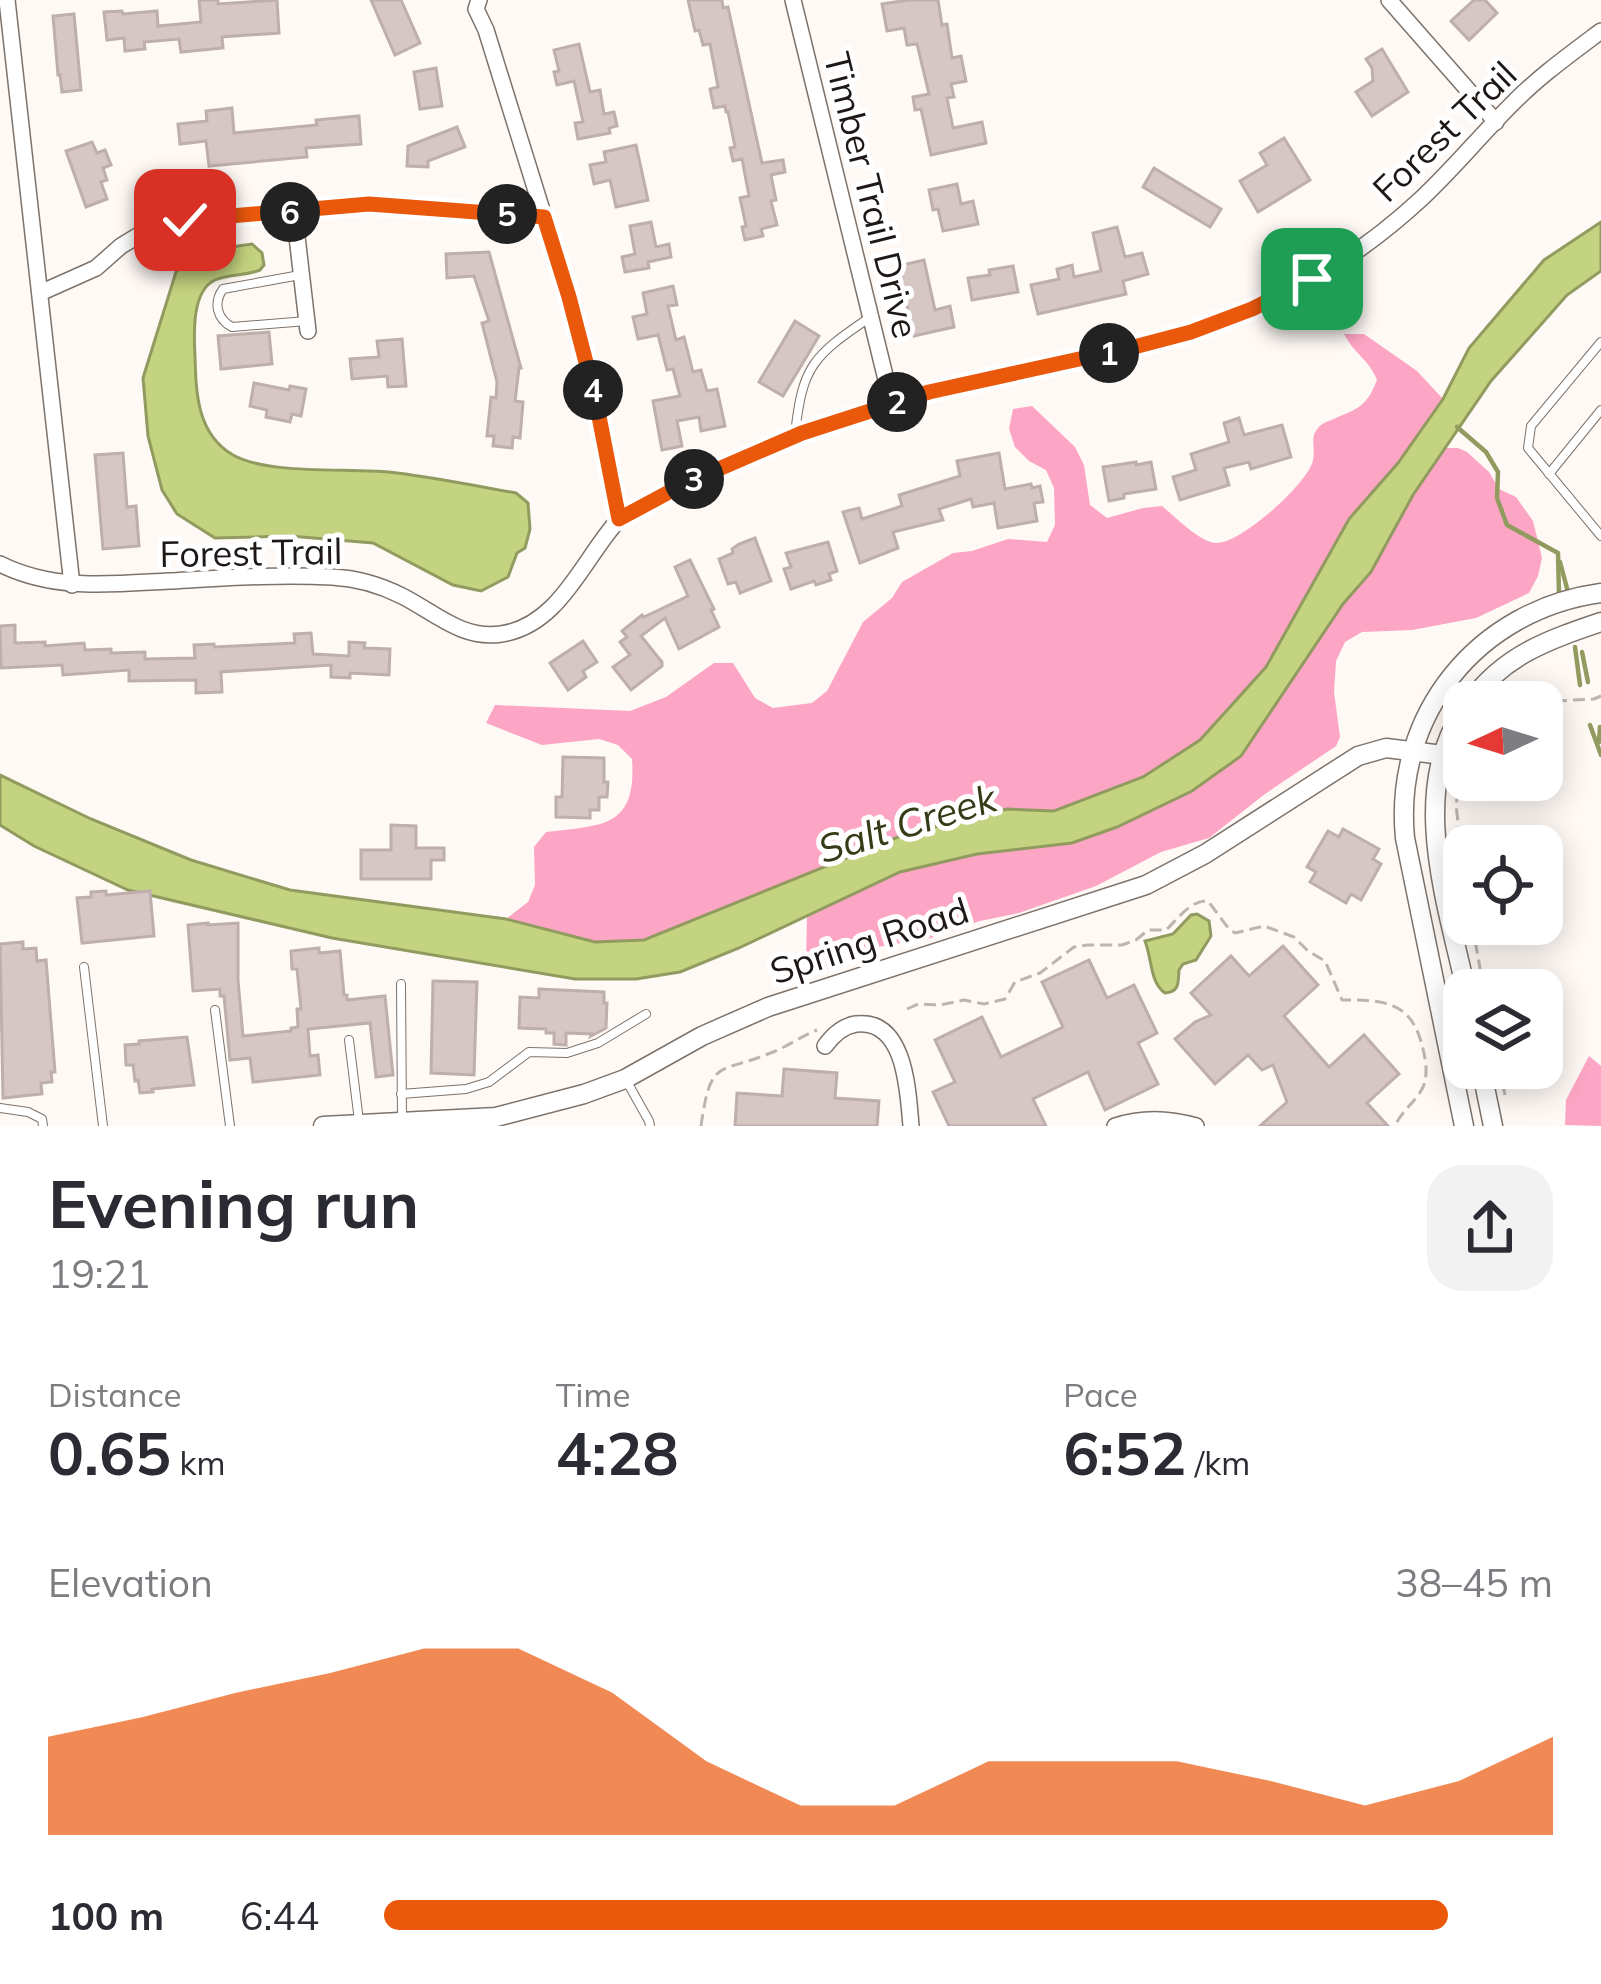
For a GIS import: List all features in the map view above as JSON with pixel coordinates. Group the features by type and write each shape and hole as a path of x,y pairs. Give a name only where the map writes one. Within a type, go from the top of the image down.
{"street":[{"path":"8,0 72,585"},
{"name":"Timber Trail Drive","path":"793,0 892,404"},
{"path":"1389,0 1496,122"},
{"path":"476,3 569,297 619,519"},
{"name":"Forest Trail","path":"0,564 32,578 72,585 245,577 348,578 404,596 460,629 501,634 518,629 547,611 572,584 619,519 684,484 795,436 892,404 1159,341 1252,309 1312,279 1377,236 1421,199 1510,106 1601,32"},
{"path":"40,293 96,268 129,240 185,220 369,204 544,217"},
{"path":"294,211 307,326"},
{"path":"1464,1126 1405,838 1403,811 1412,750 1432,703 1463,661 1513,623 1601,593"},
{"path":"1485,681 1525,651 1601,622"},
{"name":"Spring Road","path":"323,1126 402,1120 496,1121 569,1099 625,1079 702,1036 768,1007 1146,885 1205,854 1346,761 1386,748 1443,755"},
{"path":"1443,755 1434,804 1436,832 1461,969"},
{"path":"828,1041 855,1024 878,1028 888,1036 902,1064 911,1126"},
{"path":"1485,1089 1493,1126"},
{"path":"1115,1126 1156,1119 1196,1126"}],"lane":[{"path":"301,274 223,289 218,312 232,327 307,326"},
{"path":"795,436 799,398 813,362 871,318"},
{"path":"1601,342 1532,426 1528,448 1601,536"},
{"path":"1550,474 1601,410"},
{"path":"84,967 103,1126"},
{"path":"401,984 402,1120"},
{"path":"215,1010 230,1126"},
{"path":"401,1094 466,1089 489,1082 529,1052 567,1053 598,1042 646,1014"},
{"path":"349,1040 364,1124"},
{"path":"625,1079 650,1126"},
{"path":"0,1108 28,1112 42,1119 43,1126"}],"path":[{"path":"1563,701 1601,696"},
{"path":"907,1009 918,1004 964,1000 984,1004 1005,999 1015,982 1040,973 1074,947 1122,945 1148,930 1166,930 1192,905 1208,901 1235,933 1264,926 1294,937 1325,961 1342,1000 1374,999 1406,1016 1421,1042 1426,1075 1423,1087 1395,1126"},
{"path":"701,1126 715,1073 770,1054 816,1030 824,1030 828,1041"}],"shaded area":[{"path":"1601,222 1601,271 1567,295 1491,381 1413,495 1371,572 1343,604 1241,756 1192,791 1117,827 1072,843 977,854 900,872 680,972 636,979 575,979 332,938 128,890 0,825 0,775 191,860 290,890 506,919 595,942 644,940 903,835 1007,809 1054,811 1143,777 1200,740 1266,667 1349,519 1398,463 1443,399 1469,348 1544,260"},
{"path":"252,244 262,253 260,270 215,280 198,304 196,385 212,436 233,455 268,466 379,471 516,493 528,503 530,529 508,577 481,591 453,585 373,543 290,536 215,538 177,514 162,490 148,436 143,378 176,272 196,252"},
{"path":"1344,334 1364,334 1417,371 1443,399 1349,519 1266,667 1200,740 1143,777 1054,811 1007,809 903,835 644,940 595,942 506,919 528,902 535,885 534,847 546,832 599,824 621,811 632,782 632,759 618,745 599,739 542,745 486,723 495,705 630,711 666,697 714,663 733,663 755,698 773,708 812,703 827,691 863,622 892,598 902,582 953,553 1008,539 1047,542 1055,525 1054,488 1046,470 1015,447 1009,429 1013,409 1032,406 1075,447 1084,465 1090,505 1107,518 1162,506 1202,538 1227,541 1256,524 1299,483 1313,460 1317,429 1358,407 1370,394 1377,380"},
{"path":"1446,448 1467,452 1499,489 1516,497 1533,521 1542,558 1529,593 1476,618 1412,630 1362,632 1345,642 1336,661 1334,692 1340,737 1336,746 1209,838 1161,852 1096,886 1019,913 931,938 866,949 831,969 812,969 806,962 807,916 900,872 1192,791 1241,756 1343,604 1371,572 1413,495"},
{"path":"1197,914 1209,921 1211,936 1196,960 1183,964 1176,988 1165,993 1154,977 1145,941 1173,934"},
{"path":"1589,1056 1601,1066 1601,1126 1565,1125 1566,1100"}],"building":[{"path":"199,0 218,0 218,4 277,0 279,33 222,37 223,48 181,52 179,39 144,42 145,49 125,51 124,38 107,40 104,12 157,11 158,26 201,22"},
{"path":"371,0 401,0 420,43 395,55"},
{"path":"688,0 722,0 723,8 728,7 762,163 783,160 785,172 771,175 777,225 761,229 763,236 745,240 740,198 749,196 742,159 733,161 730,148 735,147 725,106 714,108 710,89 718,87 710,44 703,45 699,30 695,31"},
{"path":"938,0 952,58 961,56 966,81 951,84 954,97 947,98 953,128 982,122 986,143 931,155 921,109 915,110 913,97 929,94 917,44 907,45 904,28 887,31 882,4"},
{"path":"1474,0 1485,0 1497,13 1469,40 1451,21"},
{"path":"74,14 81,90 62,92 53,16"},
{"path":"579,44 590,92 600,90 604,114 614,112 617,126 609,128 610,133 578,139 575,123 583,122 574,81 557,85 554,50"},
{"path":"1382,49 1408,92 1372,116 1356,92 1373,81 1366,59"},
{"path":"436,68 442,106 420,109 414,72"},
{"path":"232,108 234,133 359,116 361,144 306,148 307,157 209,166 206,141 180,144 178,124 207,121 206,111"},
{"path":"457,127 465,147 428,161 428,167 407,166 408,146"},
{"path":"1284,138 1310,180 1258,212 1240,181 1267,165 1260,153"},
{"path":"92,142 97,153 105,150 111,165 103,168 107,180 101,182 107,199 86,207 66,151"},
{"path":"636,145 648,200 616,207 610,180 594,184 590,165 606,162 604,152"},
{"path":"1154,168 1221,209 1210,227 1143,187"},
{"path":"957,184 961,204 973,201 978,224 943,231 929,190"},
{"path":"651,222 656,247 669,244 671,257 648,262 649,268 625,272 622,257 635,254 630,226"},
{"path":"1117,227 1125,257 1142,253 1148,274 1123,281 1126,294 1038,314 1031,285 1059,279 1057,269 1072,265 1074,277 1101,271 1093,233"},
{"path":"489,252 521,368 515,401 523,402 520,438 513,437 512,448 493,446 494,436 487,436 497,382 482,323 489,321 474,276 447,278 446,254"},
{"path":"924,260 935,310 950,306 954,327 914,336 898,266"},
{"path":"1013,266 1018,292 972,300 968,278"},
{"path":"673,286 677,305 668,306 676,340 684,337 693,372 701,370 707,391 717,389 725,426 701,431 699,417 677,421 682,446 662,450 653,401 680,396 658,335 638,339 633,317 647,314 643,293"},
{"path":"795,321 819,336 783,396 759,382"},
{"path":"269,332 272,364 221,369 218,336"},
{"path":"402,339 406,386 388,387 387,376 352,379 350,359 379,357 377,341"},
{"path":"254,383 306,389 301,416 292,414 290,422 266,417 267,410 250,406"},
{"path":"1239,418 1244,435 1282,425 1291,457 1251,469 1249,462 1224,468 1229,485 1180,500 1173,477 1196,470 1191,454 1229,442 1224,423"},
{"path":"123,453 127,507 136,506 139,546 103,549 95,455"},
{"path":"999,453 1005,489 1040,486 1043,502 1034,503 1037,521 998,528 994,503 973,507 971,499 939,509 943,520 893,532 898,548 860,563 843,512 859,508 862,519 902,506 899,495 960,476 957,461"},
{"path":"1151,462 1156,489 1109,501 1103,467"},
{"path":"755,538 771,581 740,593 736,582 728,584 719,559"},
{"path":"828,542 837,571 829,574 831,580 791,589 784,569 791,567 786,553"},
{"path":"690,560 719,627 679,649 665,618 641,636 662,666 631,690 613,667 630,655 620,642 627,637 622,631 642,615 688,596 675,567"},
{"path":"15,625 15,643 84,643 85,650 145,652 145,659 195,658 194,645 295,643 294,634 311,633 313,654 349,656 349,642 390,649 389,675 331,677 331,665 221,672 222,692 196,693 196,680 129,681 129,670 63,675 62,665 1,668 0,626"},
{"path":"583,641 597,662 568,690 550,663"},
{"path":"563,757 604,758 607,797 599,797 599,810 590,810 590,818 556,817 556,797 562,797"},
{"path":"391,825 416,826 416,848 444,848 444,860 431,860 431,879 361,879 361,850 391,850"},
{"path":"1343,829 1379,849 1373,859 1381,864 1361,900 1351,894 1346,903 1310,882 1316,872 1307,867 1328,831 1339,837"},
{"path":"106,891 106,895 150,891 154,936 82,943 77,898"},
{"path":"238,923 243,1036 298,1027 297,1009 301,1009 291,951 340,951 347,1000 385,996 393,1075 376,1077 370,1023 308,1029 310,1056 318,1055 320,1075 253,1082 250,1058 230,1060 220,989 193,991 188,925"},
{"path":"23,942 23,949 36,948 37,961 46,960 55,1072 51,1072 52,1082 41,1083 42,1094 3,1098 0,944"},
{"path":"1283,946 1318,985 1284,1016 1329,1067 1364,1035 1399,1074 1367,1103 1388,1126 1260,1126 1287,1102 1273,1065 1262,1070 1248,1055 1215,1084 1175,1039 1211,1015 1191,993 1231,956 1249,976"},
{"path":"1089,960 1107,998 1134,985 1157,1033 1138,1043 1158,1084 1105,1110 1088,1072 1033,1099 1046,1126 949,1126 933,1092 955,1082 935,1040 982,1017 1001,1057 1063,1027 1042,982"},
{"path":"433,981 477,982 474,1075 431,1073"},
{"path":"539,989 604,992 606,1028 591,1036 566,1033 566,1045 554,1044 554,1033 546,1029 519,1028 520,997 539,998"},
{"path":"187,1037 194,1085 140,1093 133,1065 126,1065 125,1045"},
{"path":"784,1069 837,1073 835,1098 879,1101 877,1126 735,1126 737,1093 782,1096"}],"waterway":[{"path":"1457,427 1486,452 1498,472 1497,498 1507,525 1558,553 1559,595"},
{"path":"1560,562 1568,592"},
{"path":"1575,647 1580,685"},
{"path":"1582,652 1588,682"},
{"path":"1590,725 1601,755"},
{"path":"1599,742 1600,727"}],"route":[{"path":"185,220 369,204 544,217 603,428 619,519 684,484 802,433 929,392 1191,332 1312,279"}],"water label":[{"name":"Salt Creek","path":"907,823"}]}
